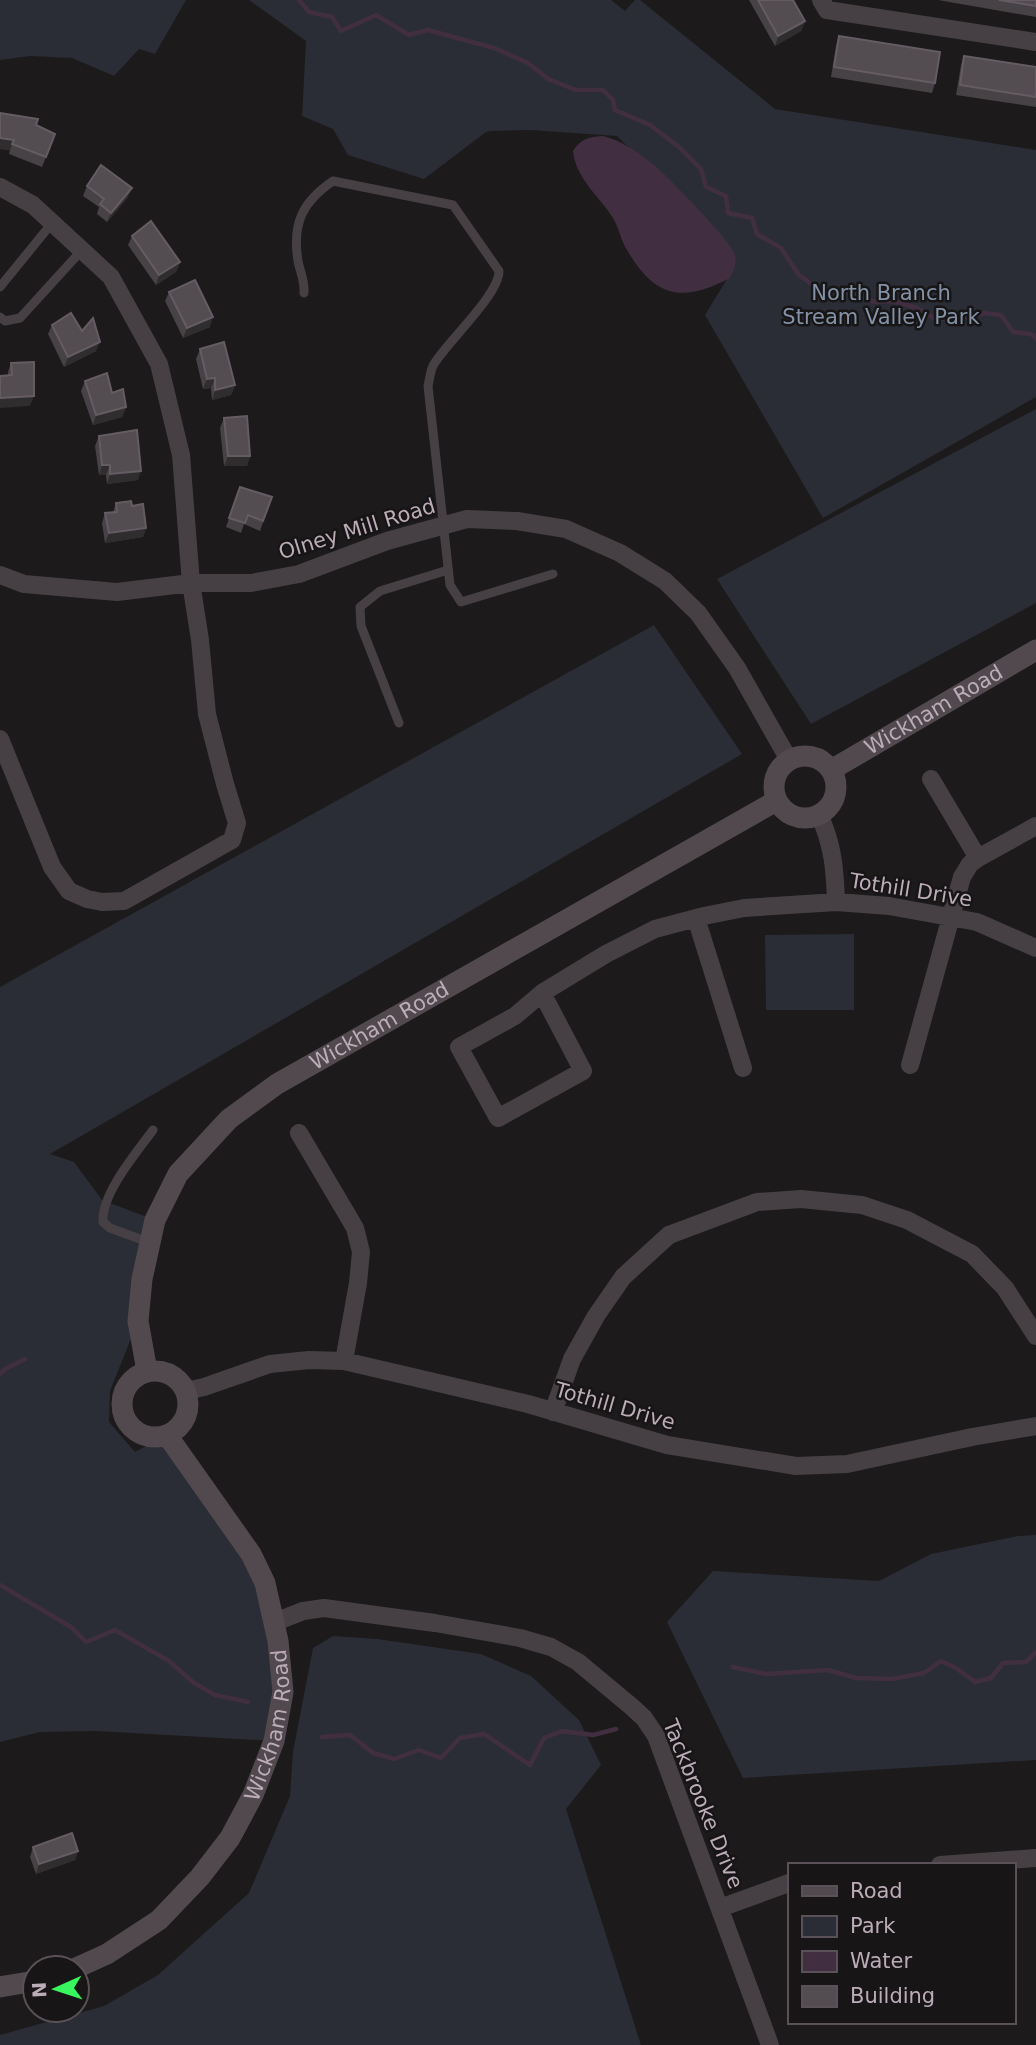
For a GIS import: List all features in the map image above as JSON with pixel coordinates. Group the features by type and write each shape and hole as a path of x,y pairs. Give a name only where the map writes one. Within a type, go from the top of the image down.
{"street":[{"path":"821,0 827,10 1036,42"},
{"path":"0,187 33,205 111,277 159,364 181,455 191,583 207,714 237,823 232,840 124,901 87,900 69,891 52,867 0,739"},
{"name":"Olney Mill Road","path":"0,575 24,584 117,592 191,583 251,583 299,574 387,541 467,519 517,521 566,529 620,553 665,581 698,613 737,668 789,760"},
{"name":"Wickham Road","path":"831,770 1036,650"},
{"path":"801,756 812,757 823,761 831,770 835,779 834,800 828,809 819,815 800,818 790,815 776,801 773,789 775,778 780,767 789,760 801,756"},
{"path":"931,779 978,858"},
{"name":"Wickham Road","path":"147,1371 138,1321 142,1279 155,1220 178,1174 229,1119 277,1084 776,801"},
{"path":"819,815 830,840 835,861 836,902"},
{"path":"910,1065 962,877 970,864 978,858 1036,826"},
{"name":"Tothill Drive","path":"542,993 583,1071 498,1118 459,1047 514,1016 542,993 655,929 744,908 836,902 889,906 977,922 1036,948"},
{"path":"696,918 743,1068"},
{"path":"299,1133 355,1228 361,1252 344,1361"},
{"path":"553,1412 572,1359 596,1316 623,1277 669,1235 757,1202 801,1199 862,1205 907,1220 972,1254 1005,1288 1036,1336"},
{"name":"Tothill Drive","path":"186,1391 270,1364 309,1360 344,1361 527,1404 667,1445 796,1466 848,1464 1036,1426"},
{"path":"147,1371 170,1374 186,1391 188,1404 185,1417 178,1428 167,1435 155,1438 132,1429 121,1408 122,1396 128,1384 147,1371"},
{"name":"Wickham Road","path":"91,1961 107,1954 159,1920 200,1877 230,1838 253,1795 274,1741 283,1692 275,1622 265,1583 251,1554 167,1435"},
{"name":"Tackbrooke Drive","path":"275,1622 303,1611 324,1608 520,1638 551,1647 579,1662 632,1707 644,1718 656,1736 770,2045"},
{"path":"967,1863 1036,1858"},
{"path":"720,1908 788,1883"},
{"path":"0,1987 21,1983"}],"lane":[{"path":"304,293 305,284 298,263 295,235 303,209 333,181 453,205 499,271 499,279 474,316 432,366 428,386 450,585 461,602 552,574"},
{"path":"0,287 52,223"},
{"path":"0,317 5,321 20,318 82,250"},
{"path":"399,723 360,626 359,607 380,591 448,570"},
{"path":"150,1242 110,1228 103,1222 102,1211 122,1175 153,1130"}],"green space":[{"path":"0,0 186,0 155,54 139,49 114,76 72,58 30,56 0,60"},
{"name":"North Branch Stream Valley Park","path":"249,0 611,0 625,11 635,0 640,0 775,109 1036,150 1036,397 823,518 705,315 727,279 727,245 617,136 530,130 486,132 424,179 348,155 333,129 302,116 306,41"},
{"path":"1036,409 1036,603 811,724 717,579"},
{"path":"654,625 742,754 50,1154 74,1162 102,1200 155,1220 138,1321 110,1391 109,1422 135,1452 167,1435 219,1509 275,1622 274,1741 97,1731 40,1732 0,1742 0,987"},
{"path":"854,934 854,1010 766,1010 765,935"},
{"path":"1036,1535 1036,1760 743,1778 667,1622 713,1571 879,1581 931,1554 1018,1536"},
{"path":"333,1636 377,1639 481,1654 531,1676 579,1720 601,1765 566,1809 641,2045 0,2045 0,2035 39,2024 91,2024 91,2010 104,2006 158,1975 249,1893 290,1796 293,1752 313,1648"}],"water":[{"path":"603,136 623,144 654,165 709,221 734,252 736,262 730,278 698,291 684,293 659,287 637,266 614,219 583,178 575,161 573,151 582,141"}],"building":[{"path":"758,0 793,0 805,21 778,36"},
{"path":"999,0 1036,0 1036,6"},
{"path":"839,36 940,52 935,83 834,67"},
{"path":"964,56 1036,67 1036,97 960,85"},
{"path":"0,113 38,119 36,125 55,134 46,157 12,144 14,140 0,138"},
{"path":"101,165 132,188 111,213 100,204 104,199 87,186"},
{"path":"151,221 180,262 159,275 132,236"},
{"path":"195,280 213,317 187,328 169,292"},
{"path":"71,313 82,331 93,318 100,342 68,357 52,325"},
{"path":"224,342 235,385 215,390 215,378 207,379 200,349"},
{"path":"34,362 34,396 0,398 0,376 12,375 11,363"},
{"path":"107,373 112,393 123,389 126,407 96,415 85,381"},
{"path":"247,416 250,456 228,456 224,418"},
{"path":"137,430 141,471 110,474 110,465 102,465 99,436"},
{"path":"240,487 272,497 263,521 248,515 245,523 229,518"},
{"path":"131,501 132,506 143,504 146,528 109,533 105,513 117,512 116,503"},
{"path":"72,1833 78,1851 39,1864 33,1847"}],"waterway":[{"path":"299,0 309,12 332,17 341,31 376,15 409,35 428,30 494,48 528,63 548,79 576,90 603,90 613,100 615,110 650,125 679,147 701,169 706,187 726,196 728,213 752,218 757,234 781,248 799,275 817,288 843,291 875,302 894,301 917,308 934,318 958,320 984,313 1001,315 1013,332 1031,334 1036,338"},
{"path":"0,1374 25,1359"},
{"path":"0,1585 71,1627 86,1642 115,1630 169,1661 194,1683 215,1695 248,1702"},
{"path":"733,1667 766,1674 828,1670 856,1678 892,1679 924,1673 941,1661 975,1682 991,1678 1003,1663 1026,1662 1036,1652"},
{"path":"322,1737 350,1735 373,1753 394,1759 419,1750 441,1758 460,1738 484,1734 530,1765 544,1738 562,1731 593,1735 616,1729"}]}
